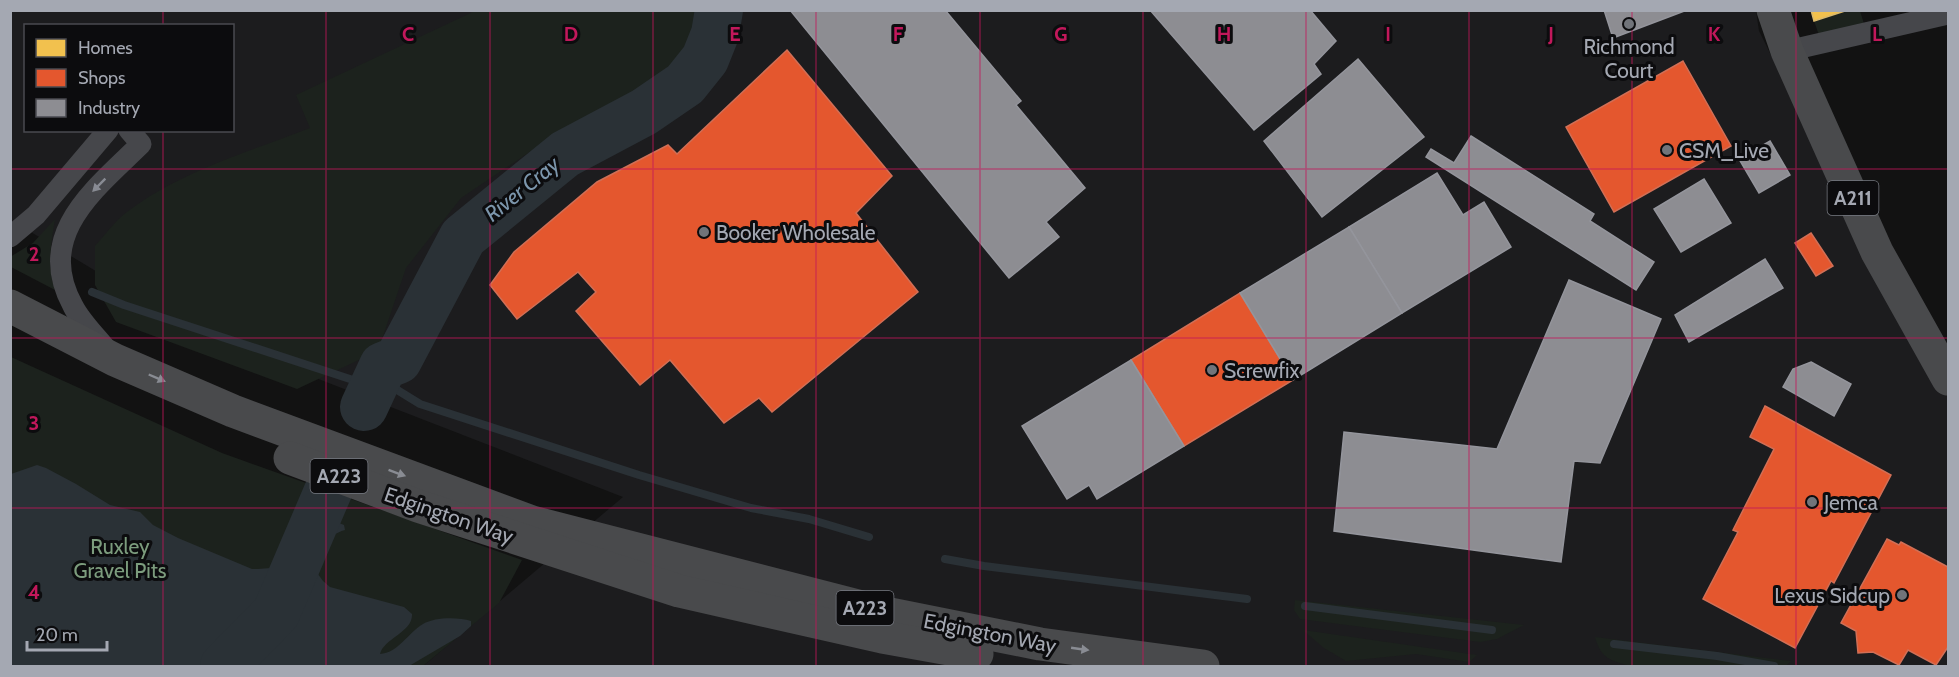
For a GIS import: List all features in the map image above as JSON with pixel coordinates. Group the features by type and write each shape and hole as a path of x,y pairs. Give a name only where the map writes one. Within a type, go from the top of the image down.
{"main road":[{"name":"A211","path":"1773,10 1787,51 1877,252 1948,379"},
{"name":"Edgington Way","path":"10,306 115,360 233,411 319,445 532,522 884,625 940,635 957,651 1047,666"},
{"name":"Edgington Way","path":"10,329 104,379 230,434 418,506 679,591 802,619 884,625 1203,666"},
{"name":"Edgington Way","path":"532,522 536,531 801,610 802,619"}],"street":[{"path":"1787,51 1948,14"},
{"path":"10,237 36,215 106,132"},
{"path":"115,360 74,309 64,288 59,269 66,231 73,216 135,137"}],"shaded area":[{"path":"10,11 1756,11 1759,31 1863,239 1948,394 1948,666 423,666 623,497 197,332 11,220"},
{"name":"Ruxley Gravel Pits","path":"37,465 76,484 110,505 140,512 153,525 178,538 252,569 279,565 293,554 300,529 300,521 295,509 303,510 313,503 335,511 339,523 344,525 345,530 338,532 328,540 318,557 315,570 323,581 330,587 404,607 412,614 408,626 383,648 380,654 392,650 428,622 447,618 460,619 471,621 471,626 460,636 409,666 11,666 11,474"}],"green space":[{"path":"694,10 703,21 687,61 656,89 571,124 461,198 406,268 378,351 297,389 116,322 95,285 95,246 127,212 169,185 192,174 310,128 296,95 475,11"},
{"path":"1848,11 1860,11 1865,27 1820,38 1814,21"},
{"path":"55,219 50,264 55,290 11,267 10,257 33,243"},
{"name":"Ruxley Gravel Pits","path":"11,357 222,453 522,560 499,603 423,666 11,666"},
{"path":"1295,600 1524,625 1497,639 1480,642 1300,619 1294,610"},
{"path":"1303,630 1477,655 1469,662 1416,654 1346,661 1324,648"},
{"path":"1595,637 1791,661 1786,666 1630,666 1607,658 1600,650"}],"building: Homes":[{"path":"1811,10 1848,10 1814,21"}],"building: Shops":[{"name":"Booker Wholesale","path":"787,50 892,176 856,213 918,292 772,412 759,398 724,423 670,360 640,385 576,311 596,292 578,272 517,319 490,285 514,252 597,182 668,145 677,154"},
{"path":"1683,61 1731,146 1614,212 1566,127"},
{"path":"1811,233 1833,266 1816,276 1795,243"},
{"name":"Screwfix","path":"1240,293 1293,380 1184,446 1131,360"},
{"name":"Jemca","path":"1765,406 1891,475 1834,583 1831,581 1795,648 1703,599 1738,532 1733,530 1774,449 1750,437"},
{"name":"Lexus Sidcup","path":"1887,539 1899,545 1901,542 1948,567 1948,647 1936,665 1908,650 1899,665 1873,652 1858,653 1856,631 1841,623"}],"building: Industry":[{"path":"790,10 945,10 1021,101 1016,105 1085,188 1046,222 1059,237 1009,278"},
{"path":"1150,10 1310,10 1336,41 1314,64 1321,74 1254,130"},
{"name":"Richmond Court","path":"1604,10 1687,10 1613,38"},
{"path":"1358,59 1424,137 1322,217 1264,141"},
{"path":"1471,136 1594,214 1590,221 1654,262 1636,290 1426,157 1431,149 1454,163"},
{"path":"1770,141 1790,175 1759,193 1739,159"},
{"path":"1437,173 1463,215 1484,202 1511,247 1402,313 1349,227"},
{"path":"1704,179 1731,223 1681,252 1654,209"},
{"path":"1349,227 1402,313 1293,380 1240,293"},
{"path":"1765,259 1783,288 1689,342 1675,315"},
{"path":"1569,280 1661,319 1600,463 1574,461 1561,562 1334,531 1344,432 1497,449"},
{"path":"1131,360 1184,446 1097,499 1089,485 1067,499 1022,426"},
{"path":"1811,362 1851,384 1834,416 1783,387 1793,369"}],"waterway":[{"name":"River Cray","path":"364,407 383,366 398,360 463,237 565,154 644,112 685,84 705,59 715,34 719,10"},
{"path":"92,292 124,305 353,380 383,366 394,388 420,404 639,475 751,508 809,519 869,537"},
{"name":"River Cray","path":"224,666 276,613 329,489"},
{"path":"945,559 984,566 1247,599"},
{"path":"1305,606 1492,630"},
{"path":"1614,644 1717,656 1774,666"}],"place":[{"name":"Richmond Court","path":"1629,24"},
{"name":"CSM_Live","path":"1667,150"},
{"name":"Booker Wholesale","path":"704,232"},
{"name":"Screwfix","path":"1212,370"},
{"name":"Jemca","path":"1812,502"},
{"name":"Lexus Sidcup","path":"1902,595"}]}
